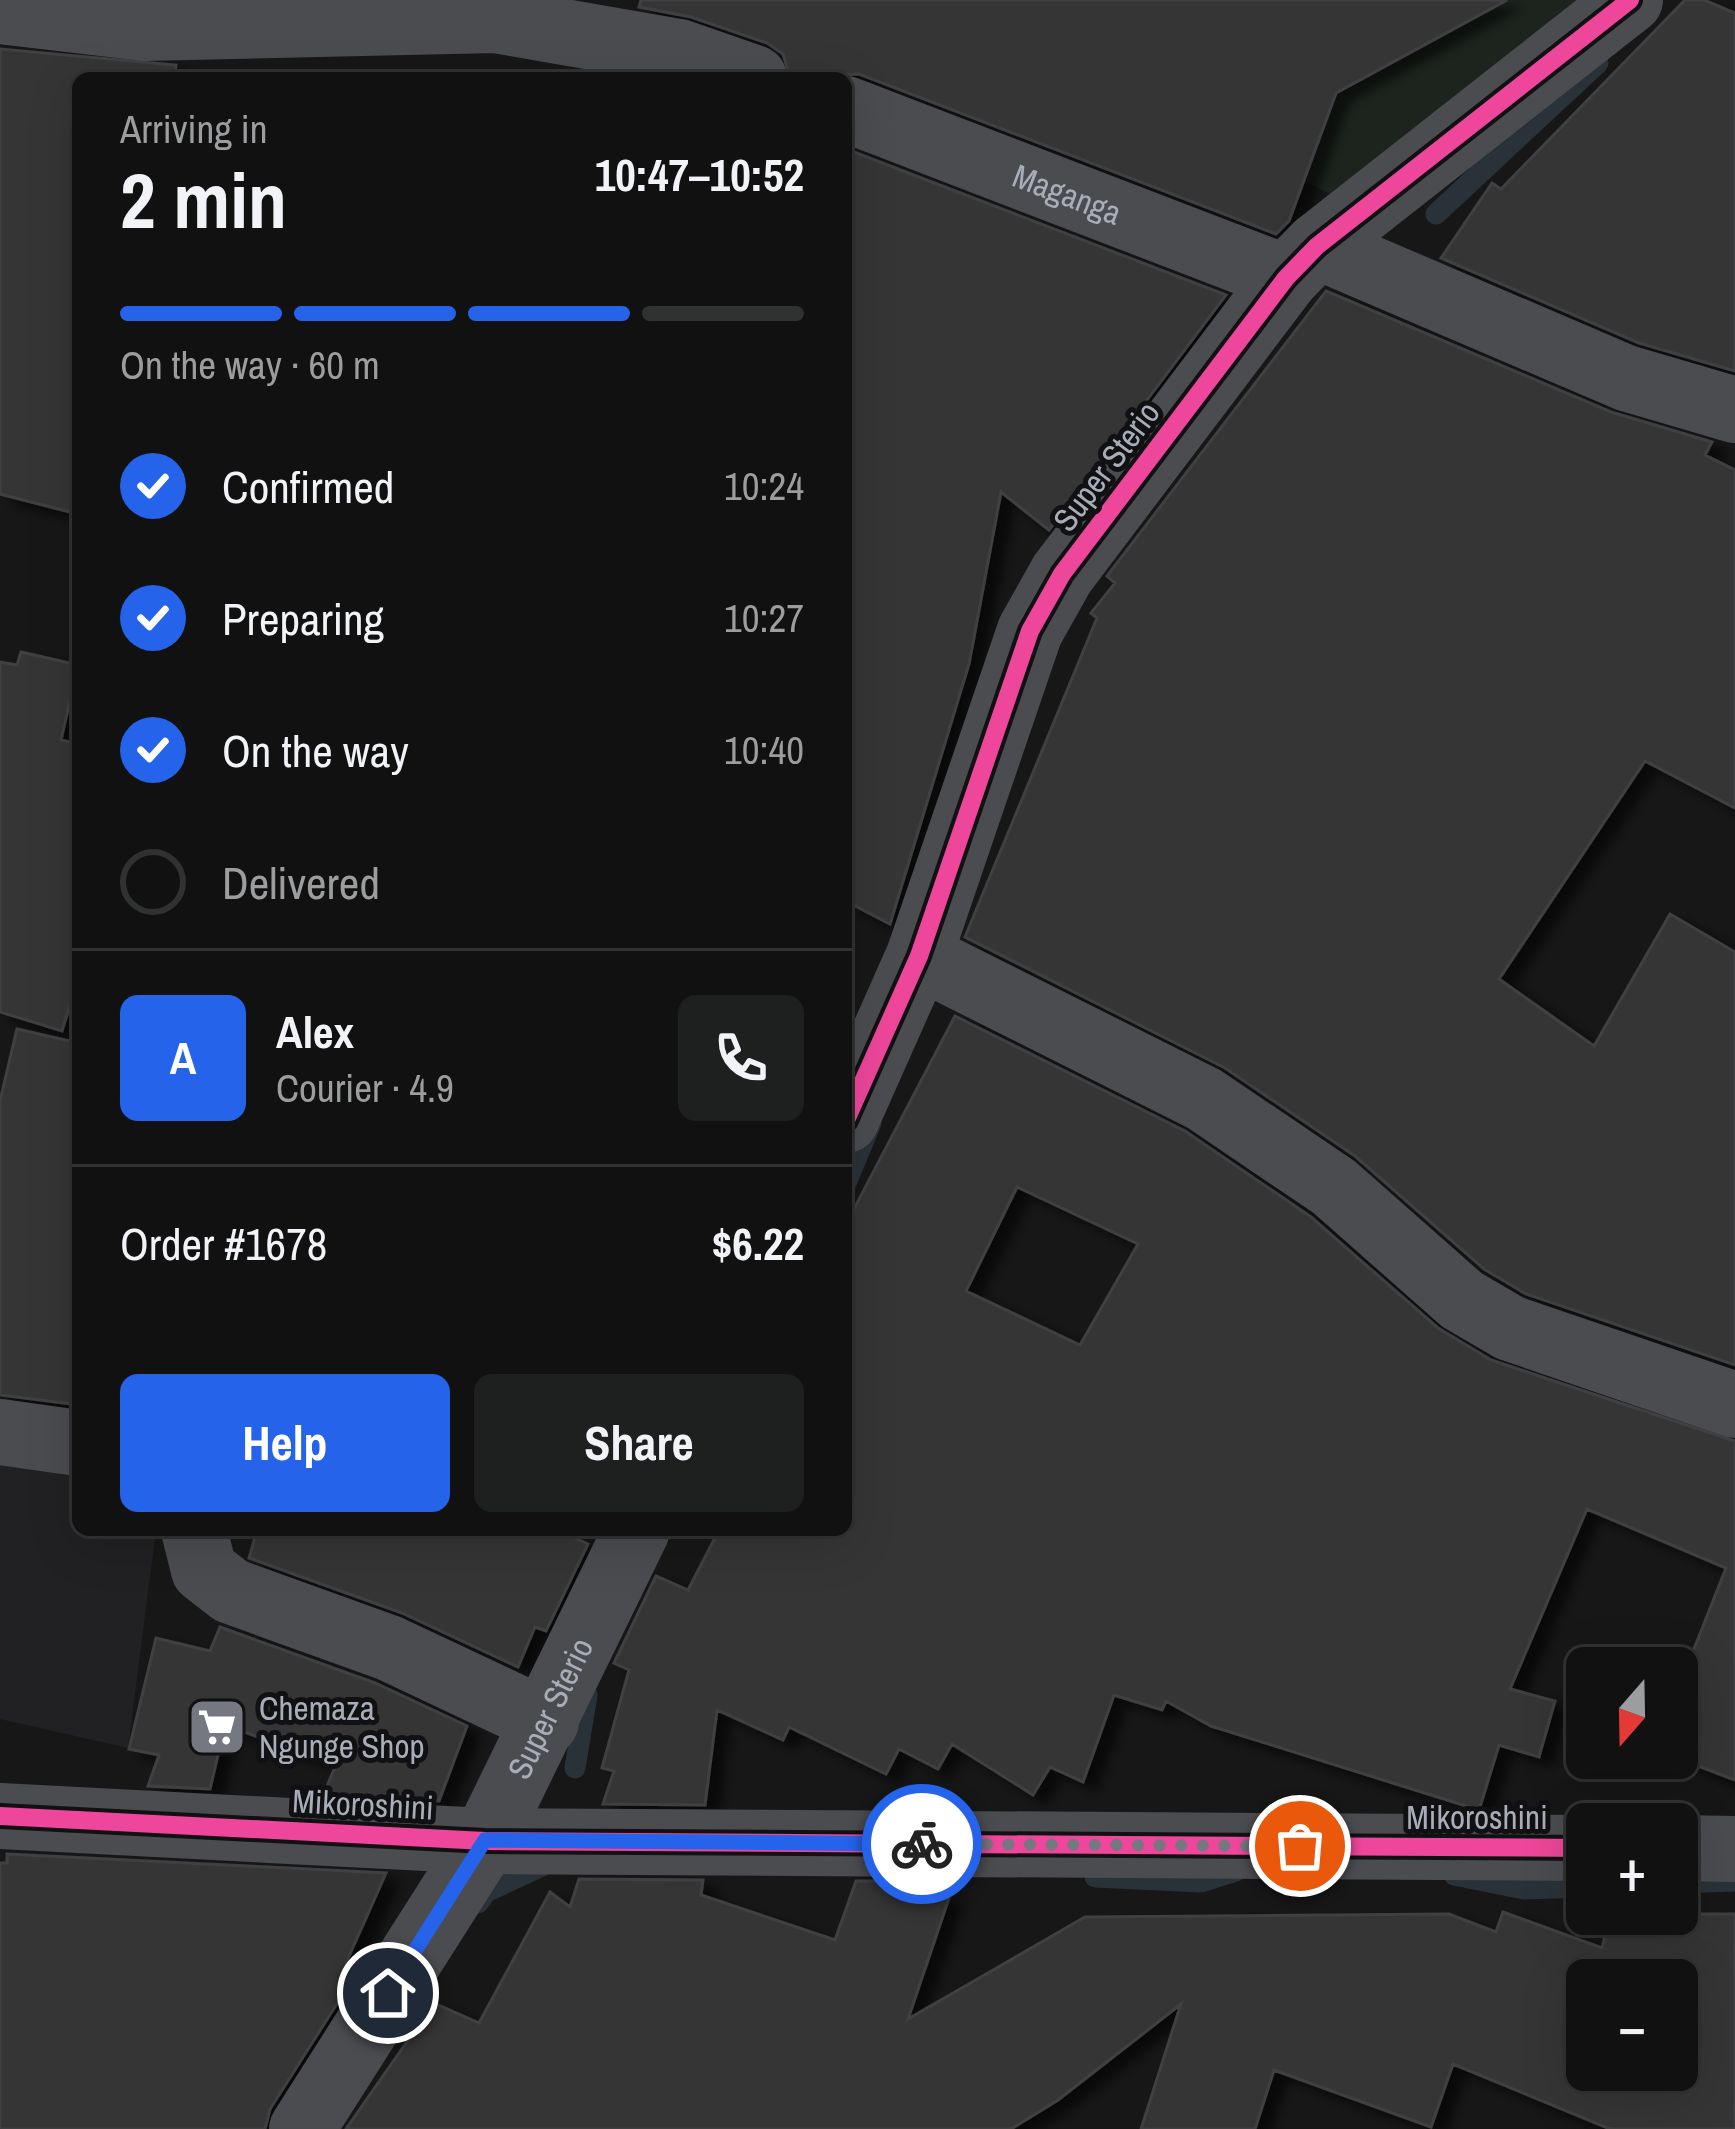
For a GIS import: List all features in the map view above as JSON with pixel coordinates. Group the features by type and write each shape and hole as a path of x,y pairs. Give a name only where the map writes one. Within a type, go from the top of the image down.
{"street":[{"name":"Super Sterio","path":"852,1107 919,956 1030,631 1062,574 1301,262 1630,0"},
{"path":"0,11 144,28 495,20 679,52 737,72"},
{"name":"Maganga","path":"852,111 1301,262 1626,378 1735,410"},
{"path":"919,956 1204,1099 1334,1187 1462,1300 1510,1328 1735,1405"},
{"path":"0,1432 72,1442"},
{"path":"196,1536 204,1570 231,1591 389,1648 547,1722"},
{"name":"Super Sterio","path":"302,2129 485,1840 547,1722 634,1536"},
{"name":"Mikoroshini","path":"0,1816 485,1840 1566,1848"},
{"path":"1698,1848 1735,1849"}],"shaded area":[{"path":"696,0 1642,0 1382,220 1286,172"},
{"path":"0,1453 64,1460 60,1474 72,1476 72,1536 155,1536 128,1748 0,1719"}],"building":[{"path":"641,0 1507,0 1336,93 1289,221 1276,234 859,74 788,72 783,54 767,43 691,17 639,7"},
{"path":"1685,0 1704,0 1735,13 1735,371 1639,343 1441,258 1492,183 1501,189"},
{"path":"0,49 176,65 175,72 72,72 72,512 0,494"},
{"path":"852,151 1226,295 1049,530 1001,492 969,664 890,924 852,904"},
{"path":"1326,291 1611,412 1712,442 1705,455 1735,470 1735,808 1645,761 1499,979 1594,1046 1670,914 1735,952 1735,1365 1526,1294 1484,1269 1355,1156 1225,1068 965,937 1097,618 1091,613 1115,583 1107,576"},
{"path":"21,652 72,664 72,691 61,740 72,743 72,999 62,1031 0,1012 0,662 17,665"},
{"path":"955,1016 1185,1131 1311,1217 1438,1328 1491,1360 1735,1441 1735,1780 1698,1766 1695,1647 1726,1568 1587,1509 1510,1689 1555,1701 1539,1757 1499,1745 1479,1810 1211,1726 1166,1701 1162,1710 1114,1695 1083,1782 1050,1767 1033,1795 952,1744 938,1769 899,1749 886,1774 789,1727 783,1740 717,1710 705,1805 603,1804 614,1771 602,1768 629,1670 614,1663 656,1576 688,1590 716,1536 852,1536 852,1213","holes":["1017,1187 1138,1244 1080,1345 966,1291"]},
{"path":"17,1029 72,1042 72,1404 0,1395 0,1101"},
{"path":"255,1536 570,1536 588,1544 546,1631 535,1627 518,1667 402,1613 249,1558"},
{"path":"220,1627 375,1683 467,1726 439,1801 323,1795 336,1765 225,1725 210,1789 148,1786 159,1755 129,1749 156,1638 210,1651"},
{"path":"7,1854 386,1873 346,1963 359,1969 270,2109 265,2129 0,2129 0,1863 7,1863"},
{"path":"579,1879 703,1880 701,1895 835,1940 856,1881 898,1881 949,1898 908,2019 1085,1917 1449,1914 1496,1932 1503,1912 1602,1948 1605,1935 1698,1935 1698,1914 1735,1914 1735,2129 1610,2129 1453,2064 1431,2127 1274,2070 1255,2129 1141,2129 1181,2004 1058,2100 1011,2129 346,2129 434,2003 479,2023 550,1892 570,1907"}],"waterway":[{"path":"1436,214 1598,63"},
{"path":"852,1169 871,1123"},
{"path":"575,1768 587,1695"},
{"path":"478,1903 486,1892 542,1866"},
{"path":"1095,1877 1201,1882 1236,1871"},
{"path":"1454,1875 1524,1889 1566,1888"},
{"path":"1698,1882 1735,1881"}],"cycle path":[{"path":"852,1107 919,956 1030,631 1062,574 1286,278 1317,246 1630,0"},
{"path":"0,1816 485,1841 1566,1848"}],"way so far":[{"path":"922,1844 1300,1846"}],"place":[{"name":"Chemaza Ngunge Shop","path":"217,1727"}],"route":[{"path":"388,1993 485,1840 922,1844"}]}
